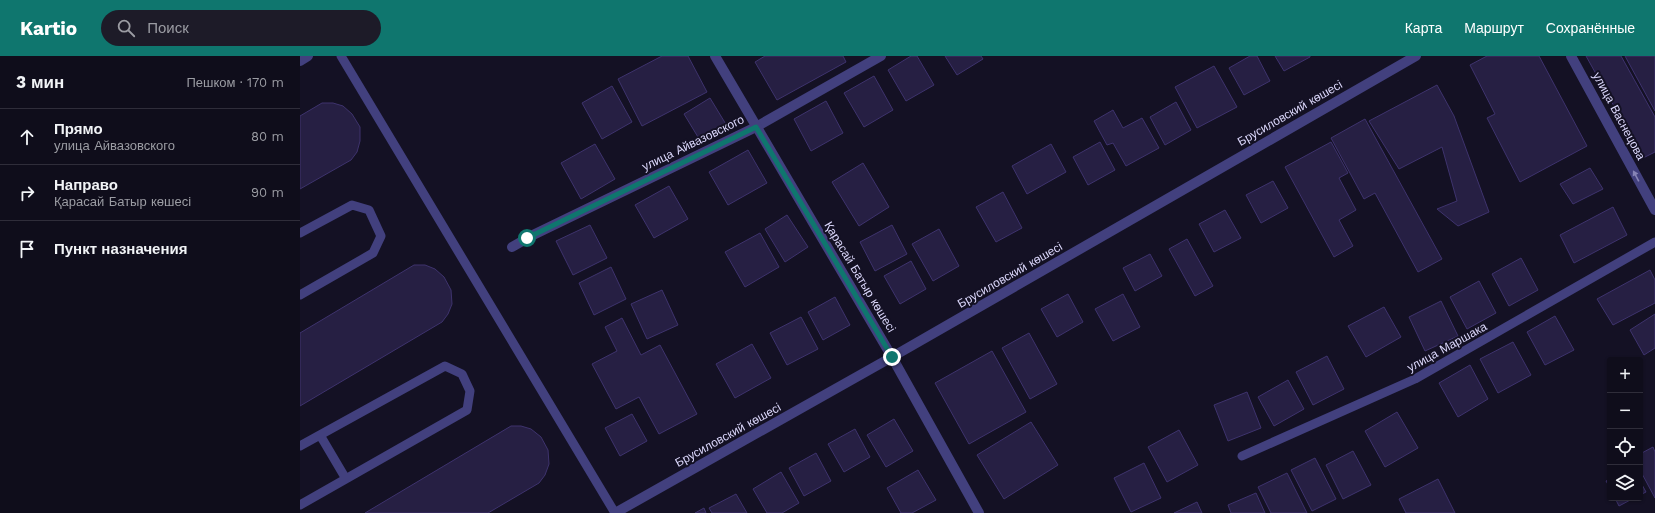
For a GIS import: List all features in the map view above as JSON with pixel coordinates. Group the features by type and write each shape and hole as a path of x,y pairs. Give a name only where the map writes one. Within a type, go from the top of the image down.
{"street":[{"path":"300,61 308,56"},
{"name":"Қарасай Батыр көшесі","path":"715,56 892,357 979,513"},
{"name":"улица Айвазовского","path":"512,247 533,234 756,127 881,56"},
{"name":"Брусиловский көшесі","path":"615,513 892,357 1416,56"},
{"name":"улица Васнецова","path":"1571,56 1655,210"}],"lane":[{"path":"341,56 615,513"},
{"path":"300,233 352,205 369,210 381,236 373,253 300,295"},
{"name":"улица Маршака","path":"1242,456 1415,379 1655,242"},
{"path":"300,446 445,366 462,374 470,391 467,410 300,505"},
{"path":"320,435 346,479"}],"building":[{"path":"662,56 688,56 707,92 642,126 618,79"},
{"path":"765,56 843,56 846,62 777,100 755,62"},
{"path":"911,56 917,56 934,85 906,101 888,70"},
{"path":"945,56 981,56 983,59 957,75"},
{"path":"1250,56 1257,56 1270,81 1244,95 1229,68"},
{"path":"1275,56 1310,56 1310,57 1284,71"},
{"path":"1487,56 1539,56 1587,146 1520,182 1487,118 1495,114 1470,65"},
{"path":"1586,56 1621,56 1655,117 1655,152 1643,158"},
{"path":"1625,56 1655,56 1655,111"},
{"path":"1214,66 1237,107 1197,128 1175,87"},
{"path":"874,76 893,110 864,127 844,93"},
{"path":"1437,85 1454,116 1489,212 1458,226 1437,209 1457,201 1442,147 1399,169 1369,121"},
{"path":"612,86 632,122 602,139 582,103"},
{"path":"710,98 727,126 701,142 684,114"},
{"path":"826,101 843,133 811,151 794,119"},
{"path":"1176,102 1191,130 1165,145 1150,117"},
{"path":"322,103 333,103 343,106 352,114 360,127 360,141 357,152 351,160 300,189 300,116"},
{"path":"1113,110 1123,128 1142,118 1159,148 1126,166 1113,143 1107,145 1094,121"},
{"path":"1365,119 1442,259 1418,272 1375,193 1364,199 1331,138"},
{"path":"1100,142 1115,170 1088,185 1073,157"},
{"path":"1331,142 1348,173 1339,178 1356,210 1339,220 1353,246 1334,257 1285,167"},
{"path":"595,144 615,179 581,199 561,163"},
{"path":"1051,144 1066,172 1027,194 1012,166"},
{"path":"748,150 767,183 728,205 709,172"},
{"path":"863,163 889,207 859,226 832,182"},
{"path":"1590,168 1603,189 1573,204 1560,184"},
{"path":"1273,181 1288,208 1261,223 1246,195"},
{"path":"669,186 688,219 654,238 635,205"},
{"path":"1003,192 1022,228 996,242 976,207"},
{"path":"1613,207 1627,235 1574,263 1560,235"},
{"path":"1225,210 1241,238 1214,252 1199,224"},
{"path":"787,215 808,247 785,262 765,229"},
{"path":"590,225 607,258 573,275 556,241"},
{"path":"892,225 907,254 875,271 860,242"},
{"path":"939,229 959,266 933,281 912,244"},
{"path":"760,233 779,267 745,287 725,252"},
{"path":"1187,239 1213,286 1195,296 1169,249"},
{"path":"1150,254 1162,276 1135,291 1123,268"},
{"path":"1521,258 1538,290 1509,306 1492,274"},
{"path":"911,261 926,289 900,304 884,276"},
{"path":"414,265 425,265 435,269 444,277 451,290 452,304 448,314 442,322 300,406 300,333"},
{"path":"611,267 626,299 594,315 579,283"},
{"path":"1650,270 1655,280 1655,303 1613,325 1597,299"},
{"path":"1479,281 1496,313 1467,329 1450,297"},
{"path":"662,290 678,325 647,339 631,304"},
{"path":"1068,294 1083,322 1057,337 1041,309"},
{"path":"1123,294 1140,327 1113,341 1095,309"},
{"path":"835,297 850,325 823,340 808,312"},
{"path":"1441,301 1458,336 1425,351 1409,317"},
{"path":"1384,307 1401,337 1366,357 1348,326"},
{"path":"1655,314 1655,348 1644,355 1630,330"},
{"path":"1555,316 1574,350 1545,365 1527,332"},
{"path":"801,317 818,349 787,365 770,333"},
{"path":"622,318 641,355 660,345 697,414 659,434 639,397 616,409 592,364 617,351 605,327"},
{"path":"1029,333 1057,384 1030,399 1002,348"},
{"path":"1513,342 1531,375 1498,393 1480,359"},
{"path":"752,344 771,378 735,398 716,364"},
{"path":"992,351 1026,412 969,444 935,383"},
{"path":"1327,356 1344,389 1313,405 1296,372"},
{"path":"1470,365 1488,399 1458,417 1439,383"},
{"path":"1288,380 1304,409 1274,426 1258,397"},
{"path":"1247,392 1261,428 1228,441 1214,405"},
{"path":"1397,412 1418,448 1385,467 1365,431"},
{"path":"632,414 647,441 620,456 605,428"},
{"path":"894,419 913,451 886,467 867,435"},
{"path":"1031,422 1058,465 1004,499 977,455"},
{"path":"511,426 521,426 531,429 541,437 548,450 549,464 545,475 539,483 488,513 365,513"},
{"path":"855,429 870,457 844,472 828,444"},
{"path":"1179,430 1198,465 1167,482 1148,447"},
{"path":"1653,447 1655,452 1655,498 1643,476 1643,452"},
{"path":"1353,451 1371,485 1343,499 1326,465"},
{"path":"816,453 831,481 804,496 789,468"},
{"path":"1315,458 1336,499 1312,511 1291,470"},
{"path":"1144,463 1161,498 1131,512 1114,478"},
{"path":"918,470 936,500 912,513 901,513 887,488"},
{"path":"781,472 799,503 782,513 767,513 753,489"},
{"path":"1287,473 1307,513 1271,513 1258,487"},
{"path":"1438,479 1455,513 1406,513 1399,499"},
{"path":"1643,486 1646,492 1643,494"},
{"path":"1256,493 1265,513 1231,513 1228,505"},
{"path":"736,494 747,513 712,513 709,508"},
{"path":"1616,501 1628,501 1619,506"},
{"path":"1197,502 1202,513 1174,513"},
{"path":"704,508 706,513 695,513"}],"route":[{"path":"527,238 756,127 892,357"}]}
